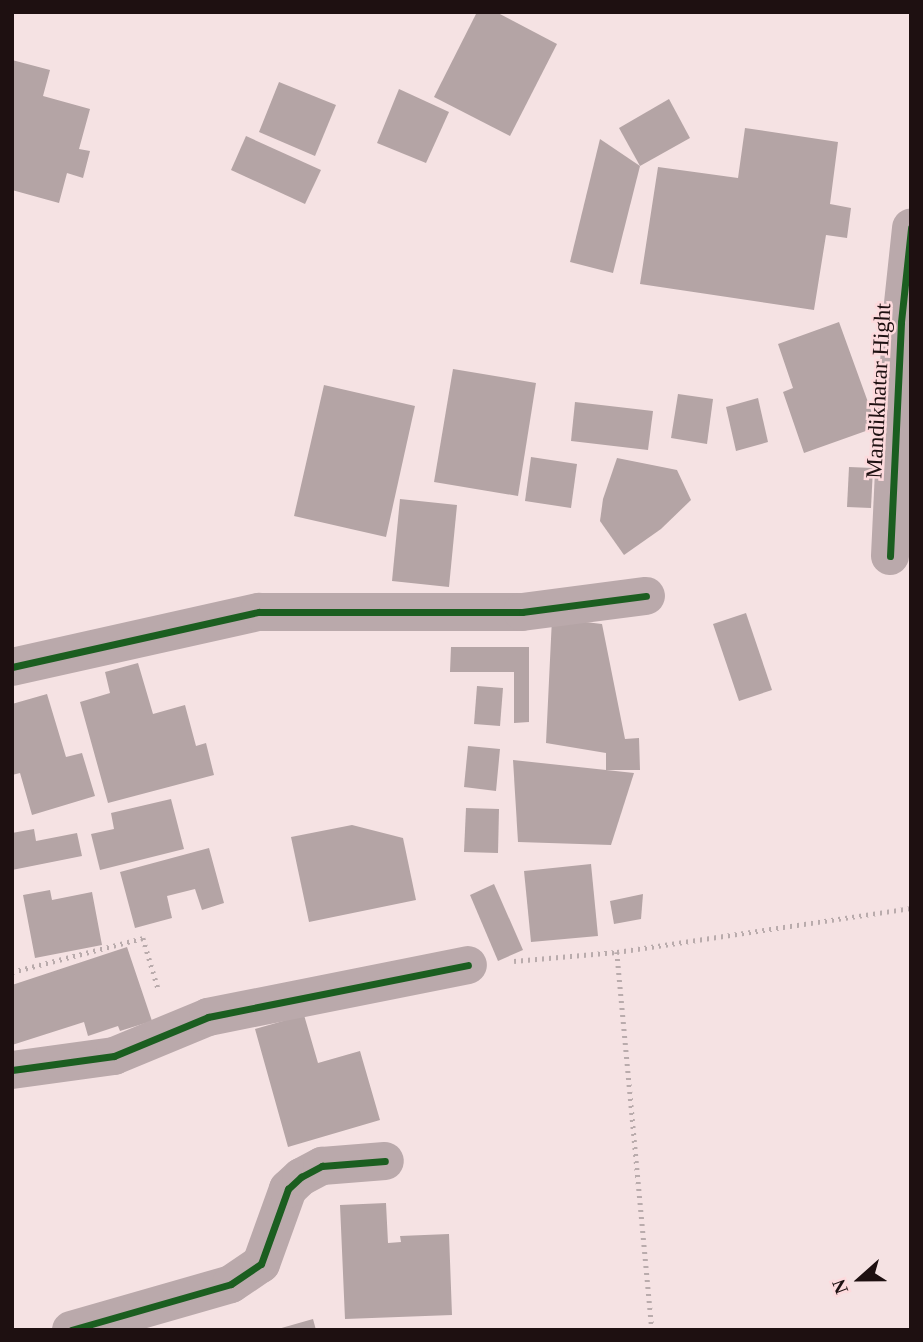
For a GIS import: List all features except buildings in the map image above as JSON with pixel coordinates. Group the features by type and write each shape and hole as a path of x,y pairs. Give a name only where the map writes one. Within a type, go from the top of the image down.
{"street":[{"name":"Mandikhatar Hight","path":"890,556 901,322 911,228"},
{"path":"12,667 259,612 522,612 646,596"},
{"path":"12,1070 114,1056 208,1017 468,965"},
{"path":"71,1330 231,1284 261,1264 288,1189 301,1177 322,1166 385,1161"}],"path":[{"path":"468,965 617,952 911,908"},
{"path":"12,972 143,938 171,1032"},
{"path":"617,952 652,1330"}],"cycle path":[{"path":"890,556 901,322 911,228"},
{"path":"12,667 259,612 522,612 646,596"},
{"path":"12,1070 114,1056 208,1017 468,965"},
{"path":"71,1330 231,1284 261,1264 288,1189 301,1177 322,1166 385,1161"}]}
